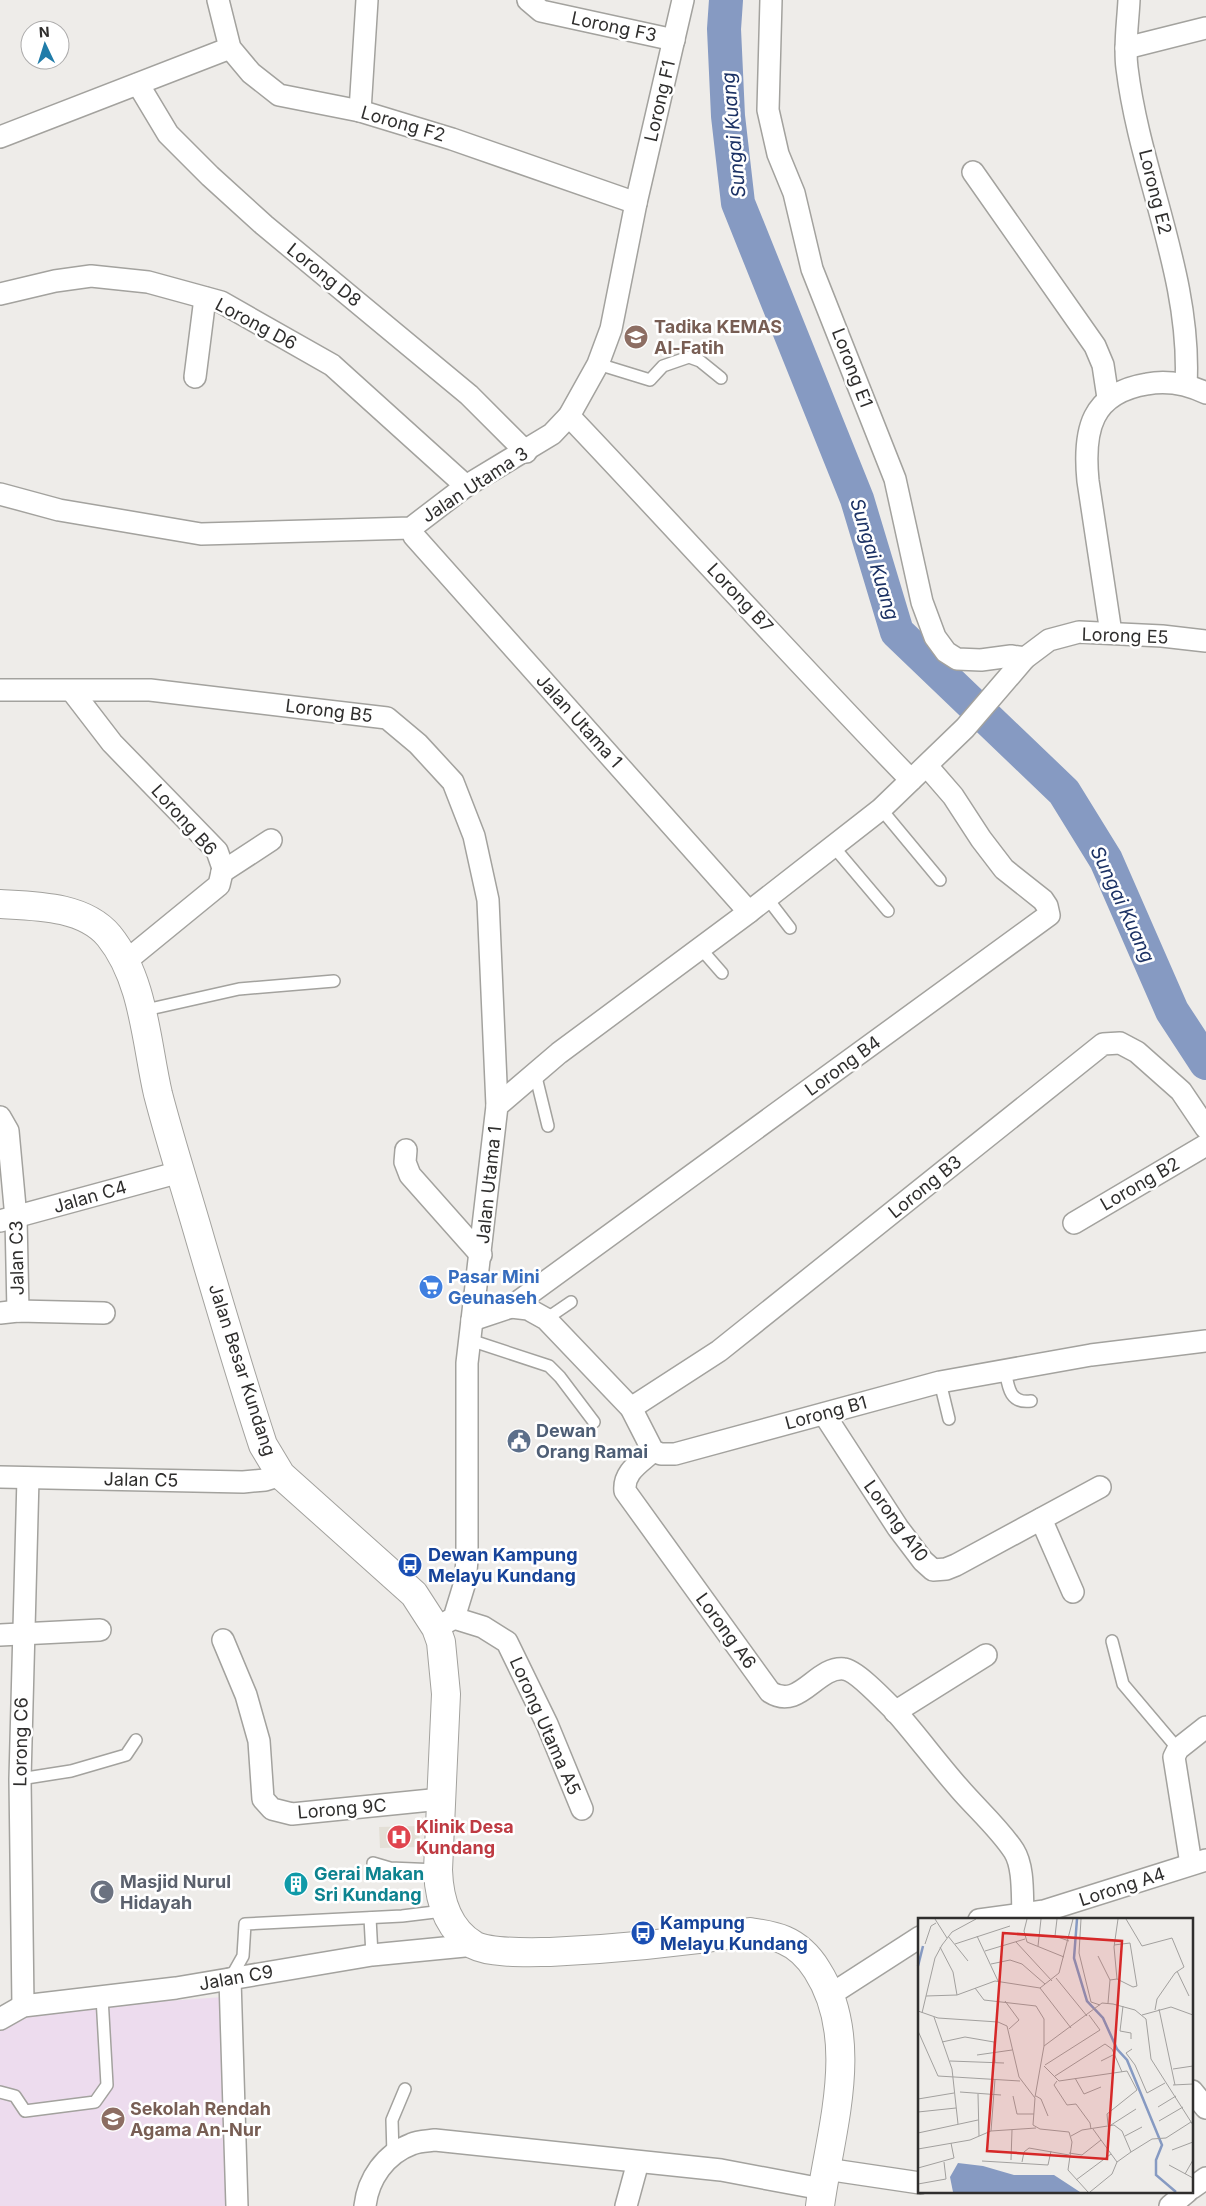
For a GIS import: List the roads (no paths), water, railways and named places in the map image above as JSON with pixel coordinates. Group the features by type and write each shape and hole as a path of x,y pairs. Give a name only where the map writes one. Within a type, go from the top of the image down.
{"main road":[{"name":"Jalan Besar Kundang","path":"0,904 57,909 86,918 108,935 126,961 141,1011 158,1093 180,1172 263,1445 281,1475 445,1623 441,1642 446,1694 438,1892 443,1910 463,1935 475,1946"},
{"path":"475,1946 517,1953 607,1950 750,1932 773,1935 797,1948 811,1961 830,1995 837,2027 840,2057 838,2096 823,2188"}],"street":[{"name":"Lorong F2","path":"218,0 230,48 251,74 279,94 360,111 452,139 636,203"},
{"path":"360,111 368,0"},
{"name":"Lorong F3","path":"528,0 542,11 674,40"},
{"name":"Lorong F1","path":"636,203 683,0"},
{"name":"Lorong E1","path":"771,0 768,110 778,154 794,193 812,268 895,479 922,602 935,637 946,652 956,659 981,660 1011,656 1025,658"},
{"name":"Lorong E2","path":"1129,0 1126,48 1130,87 1186,326 1188,351 1186,385"},
{"path":"1126,48 1206,28"},
{"path":"0,137 230,48"},
{"name":"Lorong D8","path":"138,84 168,134 210,176 264,226 469,395 526,452"},
{"path":"973,172 1095,346 1103,366 1108,398"},
{"name":"Jalan Utama 3","path":"0,494 59,510 201,534 411,528 466,486 526,452 552,434 570,416 598,364 611,329 636,203"},
{"name":"Lorong D6","path":"0,294 55,281 91,276 148,282 221,302 332,365 466,486"},
{"path":"195,377 205,298"},
{"path":"1111,633 1086,461 1090,426 1108,398 1130,387 1154,382 1186,385 1206,393"},
{"name":"Lorong B7","path":"570,416 755,613 832,699 911,780"},
{"name":"Jalan Utama 1","path":"411,528 414,536 749,912"},
{"name":"Lorong E5","path":"965,728 1025,658 1049,640 1065,635 1111,633 1206,641"},
{"name":"Lorong B5","path":"0,690 150,690 384,718 418,744 453,782 474,836 488,900 497,1106"},
{"name":"Lorong B6","path":"72,691 112,743 216,851 223,868 219,886 126,961"},
{"name":"Jalan Utama 1","path":"445,1623 465,1582 467,1560 465,1451 471,1330 497,1106 585,1033 749,912 881,809 965,728"},
{"name":"Lorong B4","path":"471,1330 511,1307 1048,915 1047,906 1042,900 1004,869 980,839 954,796 927,766"},
{"path":"222,872 271,840"},
{"name":"Lorong B3","path":"631,1408 720,1351 1103,1044 1120,1043 1137,1052 1181,1091 1206,1128"},
{"name":"Jalan C3","path":"0,1117 8,1131 9,1312"},
{"name":"Lorong B2","path":"1074,1223 1206,1145"},
{"path":"406,1150 405,1162 410,1175 481,1255"},
{"name":"Jalan C4","path":"8,1220 180,1172"},
{"path":"511,1307 528,1310 546,1319 631,1408 653,1451"},
{"path":"9,1312 104,1313"},
{"name":"Lorong B1","path":"653,1451 660,1454 675,1454 940,1382 1091,1355 1206,1342"},
{"name":"Lorong A10","path":"824,1414 898,1528 923,1561 934,1570 946,1570 1100,1487"},
{"name":"Lorong A6","path":"653,1451 627,1474 624,1482 625,1491 770,1692 778,1697 789,1697 834,1670 844,1669 854,1673 895,1712 1014,1852 1021,1881 1023,1914"},
{"name":"Jalan C5","path":"0,1477 243,1482 266,1480 281,1475"},
{"name":"Lorong C6","path":"23,2006 20,1779 22,1634 28,1478"},
{"path":"1041,1519 1073,1592"},
{"name":"Lorong Utama A5","path":"445,1623 482,1627 507,1642 547,1724 582,1809"},
{"path":"0,1635 100,1630"},
{"name":"Lorong 9C","path":"223,1640 246,1695 259,1741 263,1799 272,1809 292,1814 441,1799"},
{"path":"895,1712 986,1655"},
{"path":"1199,1862 1174,1764 1178,1749 1206,1727"},
{"name":"Lorong A4","path":"994,1918 1023,1914 1048,1916 1199,1862"},
{"path":"830,1995 918,1938"},
{"name":"Jalan C9","path":"0,2019 23,2006 176,1988 372,1955 475,1946"},
{"path":"230,1979 237,2206"},
{"path":"1194,2093 1206,2108"},
{"path":"365,2206 367,2190 378,2170 393,2154 412,2143 435,2140 720,2170 823,2188 918,2183"},
{"path":"626,2206 638,2162"},
{"path":"1194,2187 1206,2178"},
{"path":"1170,2206 1185,2194"}],"lane":[{"path":"598,364 650,380 663,366 689,357 700,361 721,378"},
{"path":"881,809 940,880"},
{"path":"833,846 888,910"},
{"path":"767,898 790,928"},
{"path":"700,948 722,974"},
{"path":"141,1011 239,989 334,981"},
{"path":"535,1073 548,1126"},
{"path":"546,1319 571,1302"},
{"path":"471,1330 548,1366 560,1377 594,1422"},
{"path":"1005,1370 1010,1394 1017,1400 1031,1401"},
{"path":"940,1382 949,1418"},
{"path":"1112,1641 1123,1684 1178,1749"},
{"path":"20,1779 71,1771 126,1756 136,1740"},
{"path":"373,1863 390,1868 438,1870"},
{"path":"230,1979 243,1956 245,1924 370,1918 443,1910"},
{"path":"370,1918 372,1955"},
{"path":"0,2092 15,2096 25,2111 95,2102 108,2085 102,1997"},
{"path":"393,2154 392,2120 405,2088"}],"waterway":[{"name":"Sungai Kuang","path":"726,0 724,29 728,116 738,203 857,499 897,632 1064,792 1106,860 1172,1011 1206,1063"}],"place":[{"name":"Tadika KEMAS Al-Fatih","path":"636,337"},
{"name":"Pasar Mini Geunaseh","path":"431,1287"},
{"name":"Dewan Orang Ramai","path":"519,1441"},
{"name":"Dewan Kampung Melayu Kundang","path":"410,1565"},
{"name":"Klinik Desa Kundang","path":"399,1837"},
{"name":"Gerai Makan Sri Kundang","path":"296,1884"},
{"name":"Masjid Nurul Hidayah","path":"102,1892"},
{"name":"Kampung Melayu Kundang","path":"643,1933"},
{"name":"Sekolah Rendah Agama An-Nur","path":"113,2119"}]}
